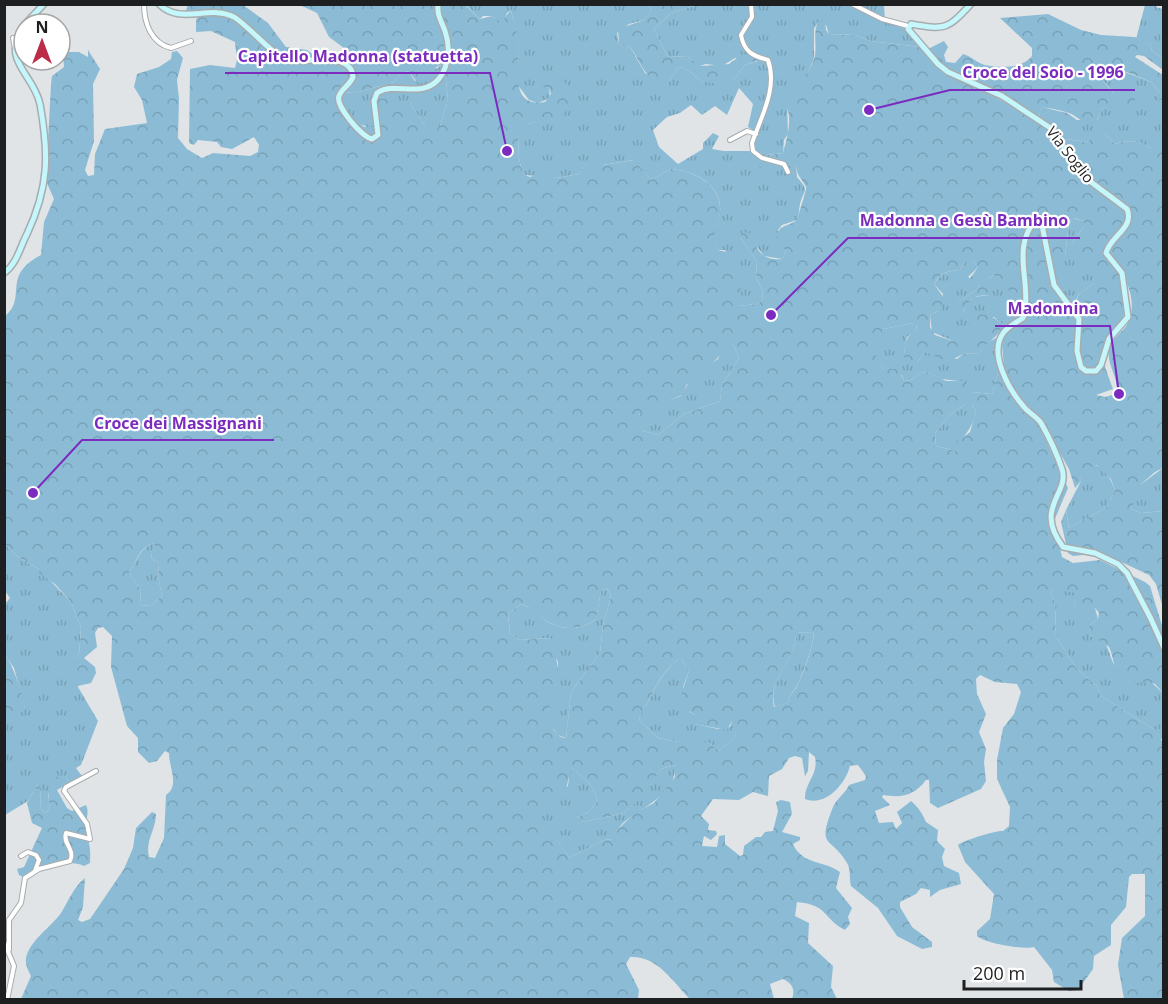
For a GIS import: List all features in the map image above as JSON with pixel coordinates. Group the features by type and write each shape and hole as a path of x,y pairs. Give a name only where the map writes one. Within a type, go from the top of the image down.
{"street":[{"path":"144,4 146,20 153,38 159,43 171,48 190,41"},
{"path":"159,4 173,14 223,13 234,17 285,60 333,60 346,63 352,70 353,77 340,94 339,105 361,133 372,139 378,135 374,101 377,93 388,88 424,88 435,83 444,72 447,48 445,31 437,14 438,4"},
{"path":"751,4 752,17 741,35 743,46 752,55 768,60 771,72 771,89 756,134 753,151 757,156 784,164 788,172"},
{"path":"852,4 882,19 908,26 937,29 947,28 971,4"},
{"name":"Via Soglio","path":"908,26 931,56 948,72 1002,96 1052,129 1083,176 1127,209 1129,215 1127,225 1108,246 1106,253 1122,273 1128,317 1109,339 1096,371 1086,371 1078,360 1079,319 1054,285 1042,228 1037,218 1031,226 1024,245 1025,310 1023,318 1005,331 1001,337 1000,359 1008,387 1040,421 1063,471 1062,484 1052,506 1057,538 1063,547 1095,553 1118,564 1127,573 1164,648"},
{"path":"4,273 14,263 38,208 46,171 45,136 38,98 22,72"},
{"path":"730,140 747,131 756,134"},
{"path":"7,999 14,971 9,950 9,920 21,903 23,880 35,871 70,861 72,854 66,841 66,833 90,839 87,824 64,791 66,787 96,771"},
{"path":"21,856 28,852 36,855 39,860 35,871"},
{"path":"4,942 9,950"}],"green space":[{"path":"465,4 648,5 652,10 644,20 629,24 617,33 619,44 630,47 645,73 668,83 677,68 683,67 703,82 733,80 745,65 758,61 735,58 722,66 706,64 700,66 688,57 667,56 654,29 671,13 697,5 884,5 885,21 906,29 920,47 870,41 856,35 829,34 826,25 818,22 814,29 814,58 806,78 787,103 788,134 784,140 783,153 766,155 796,165 797,177 805,190 798,218 782,225 778,230 780,245 786,251 782,259 764,256 754,243 740,237 757,262 756,277 763,292 762,301 738,306 725,250 718,250 712,233 718,220 720,208 718,198 705,181 684,171 671,169 651,180 633,160 603,165 586,164 580,174 556,178 525,175 520,161 518,136 527,124 561,117 571,87 545,88 549,88 550,98 538,103 529,100 517,84 519,45 511,10 503,22 492,16 483,16 480,19","holes":["739,88 753,104 748,127 757,133 751,151 712,149 719,136 713,133 703,143 703,149 678,164 659,147 653,130 667,117 680,113 691,105 702,115 715,106 727,115"]},
{"path":"188,5 243,5 268,23 286,47 307,50 319,59 349,61 348,51 329,37 317,13 300,5 465,5 480,19 492,16 501,22 511,10 519,42 518,84 525,99 545,102 551,94 549,88 535,86 536,77 554,76 571,87 571,103 561,118 527,124 525,132 518,136 520,161 525,175 530,177 538,174 556,178 580,174 586,163 603,165 634,160 651,180 671,169 684,171 705,181 718,198 720,208 719,220 713,233 718,250 730,253 739,272 741,293 738,306 762,301 763,292 756,277 757,262 740,237 742,232 755,234 756,245 761,254 770,258 782,259 786,251 777,243 778,233 782,227 797,220 804,197 806,187 798,175 796,165 782,170 759,167 759,156 783,153 789,126 787,105 814,59 815,31 818,22 825,21 829,34 856,35 870,41 920,47 949,72 1018,109 1051,131 1083,178 1125,211 1127,219 1125,224 1105,249 1122,280 1125,298 1122,323 1113,331 1104,346 1104,361 1113,389 1096,395 1105,397 1116,394 1117,388 1109,361 1109,349 1128,323 1132,305 1125,278 1109,255 1111,248 1130,221 1130,214 1128,207 1083,173 1064,141 1067,139 1087,142 1099,134 1105,134 1115,144 1133,142 1150,148 1157,143 1164,144 1163,468 1140,485 1131,509 1141,513 1163,511 1163,608 1156,584 1149,575 1102,553 1073,556 1068,553 1061,522 1066,510 1069,528 1107,507 1115,490 1111,479 1097,465 1079,471 1081,481 1075,488 1069,469 1043,423 1012,388 1004,368 1002,345 1004,335 1027,312 1025,256 1031,233 1038,221 1053,288 1072,310 1079,294 1094,283 1094,278 1076,256 1072,243 1084,227 1084,221 1074,218 1069,222 1065,257 1050,257 1041,215 1032,219 1022,255 1024,310 1002,282 993,275 989,279 989,295 971,299 962,314 954,308 958,302 978,289 979,283 975,282 970,286 966,284 978,267 973,261 966,261 960,270 944,273 936,280 934,284 944,298 940,310 930,315 930,327 935,335 953,341 961,334 979,335 981,332 973,322 973,316 978,315 990,316 1004,326 978,353 963,354 948,362 925,352 917,363 910,364 904,357 904,353 908,338 916,330 917,325 913,323 884,329 872,349 884,369 899,369 904,381 928,372 946,381 963,381 972,392 992,394 999,369 1010,393 1038,423 1068,488 1054,521 1062,557 1073,563 1100,560 1150,586 1163,629 1163,693 1155,684 1130,682 1120,677 1109,647 1086,632 1090,625 1098,619 1099,613 1095,608 1088,612 1076,611 1074,606 1078,593 1053,590 1051,593 1055,603 1056,637 1077,669 1097,686 1101,696 1153,729 1161,729 1161,740 1164,743 1163,999 1124,999 1118,965 1122,938 1145,916 1145,874 1132,874 1129,877 1126,907 1111,925 1111,945 1094,956 1093,969 1078,990 1069,991 1054,982 1052,970 1034,947 1021,948 1004,945 977,936 977,931 990,919 994,894 965,862 958,845 979,836 1003,831 1009,826 1010,807 997,779 997,760 1003,728 1014,714 1021,692 1017,684 995,682 980,675 976,679 977,694 986,714 979,732 986,749 984,762 986,781 981,789 938,808 930,803 929,780 926,780 917,790 907,795 883,795 882,797 890,805 875,811 879,823 893,822 896,829 902,823 897,812 911,801 926,822 938,830 937,841 945,849 942,857 944,866 959,873 961,884 940,890 930,897 930,890 921,888 916,894 900,902 900,907 912,927 932,942 932,947 922,949 897,936 878,908 851,886 848,865 828,841 826,830 833,807 849,785 865,780 866,776 858,765 850,766 844,780 833,793 820,800 812,801 805,799 805,793 815,769 815,757 809,752 808,771 805,776 802,758 795,756 789,758 782,769 769,776 768,796 753,792 739,800 713,799 701,816 709,824 708,830 716,831 717,834 711,840 704,836 702,846 717,847 719,836 725,835 725,844 740,856 743,855 744,846 756,837 761,837 765,832 773,831 778,811 776,802 781,800 790,802 792,814 782,832 800,837 800,840 793,844 802,856 840,872 836,888 852,908 848,917 850,924 845,930 815,906 797,902 795,916 809,923 808,943 833,966 831,987 837,999 792,999 792,987 783,979 770,984 774,999 690,999 656,965 648,960 630,957 626,964 639,990 638,999 21,999 31,976 26,958 32,945 61,913 74,890 85,878 83,907 78,920 82,922 90,919 124,869 133,848 136,828 152,812 156,814 156,820 148,851 149,857 155,858 164,838 166,795 173,782 169,753 165,751 157,761 149,763 138,752 138,738 127,726 111,667 112,636 103,627 98,628 95,633 97,647 84,658 95,667 96,673 91,683 78,686 78,692 76,692 71,675 63,671 64,663 79,655 81,628 71,602 55,584 39,573 39,569 18,557 5,544 4,317 15,302 21,271 41,255 44,222 54,199 46,181 52,76 57,72 72,72 72,52 79,52 88,57 88,50 100,69 93,84 94,141 85,170 88,176 94,175 95,154 105,129 147,123 142,100 134,87 137,74 159,67 171,59 172,52 177,51 183,58 177,80 178,138 187,149 202,158 213,153 250,156 258,152 259,145 254,137 232,149 221,147 217,142 198,140 194,145 189,143 190,69 210,65 235,68 237,60 235,42 211,31 196,32 196,20 201,11 186,10","holes":["442,65 445,70 448,100 440,126 425,126 410,103 379,98 374,105 379,113 378,127 364,127 337,103 337,92 355,93 394,82 402,73 408,71 419,84 432,79 436,67","726,340 734,346 739,358 722,385 720,401 684,414 658,435 643,431 639,414 684,394 687,384 701,379 725,346","965,404 972,404 976,412 970,432 956,443 956,451 936,446 935,433 950,415","153,543 156,548 151,552 152,559 159,563 158,576 162,596 150,606 140,605 141,591 129,572 148,545","607,588 611,596 603,625 600,653 571,692 566,738 561,737 553,728 548,710 556,699 559,685 558,668 551,638 519,640 510,633 508,614 521,604 531,608 557,626 570,628 584,626 596,619 601,591","813,632 811,649 798,685 788,703 774,707 775,687 792,652 796,633","678,659 681,659 689,671 682,692 682,706 695,715 694,724 727,730 732,721 738,721 734,738 719,751 708,742 680,742 658,738 639,720 656,686","675,765 675,777 654,803 635,813 613,834 613,839 604,840 569,858 536,808 566,790 571,767 589,783 597,802 587,813 577,817 583,822 624,813 644,795 661,769"]},
{"path":"648,5 697,5 671,13 654,29 667,56 688,57 701,66 729,64 741,55 752,54 762,59 745,65 733,80 721,84 703,82 683,67 677,68 668,83 654,80 644,71 630,47 619,44 618,29 644,20 652,10"},
{"path":"1145,5 1157,5 1156,7 1163,9 1163,59 1152,51 1150,44 1136,39"},
{"path":"1048,14 1081,30 1101,35 1135,37 1150,44 1152,51 1163,59 1163,70 1144,56 1135,57 1163,75 1163,102 1159,99 1159,92 1151,82 1127,72 1121,77 1111,66 1098,65 1101,77 1112,91 1115,94 1134,94 1136,105 1122,113 1103,107 1094,126 1071,114 1052,109 1041,108 1039,116 984,85 950,71 928,49 944,41 948,47 944,55 946,62 955,63 963,54 985,65 1003,67 1016,65 1032,56 1032,48 1000,18"},
{"path":"1104,64 1151,82 1159,92 1159,99 1163,102 1163,144 1150,148 1133,142 1115,144 1105,134 1087,142 1067,139 1064,141 1054,128 1039,116 1041,107 1067,113 1077,120 1097,120 1103,107 1120,111 1127,110 1130,107 1128,94 1115,94 1098,75 1098,65"},
{"path":"442,65 445,70 448,100 440,126 425,126 410,103 383,100 378,127 367,127 358,123 337,103 337,92 355,93 394,82 402,73 408,71 415,81"},
{"path":"1073,218 1084,221 1084,227 1072,243 1094,278 1094,283 1079,294 1073,305 1055,282 1050,257 1065,256 1069,223"},
{"path":"966,261 973,261 978,267 968,277 979,283 978,289 958,302 964,312 965,304 974,297 989,295 989,279 993,275 1001,279 1024,310 1017,319 1004,326 994,317 973,322 982,332 979,335 953,341 932,332 930,315 940,310 943,294 934,284 945,273 960,270"},
{"path":"917,324 916,330 907,337 904,352 917,363 925,352 957,359 963,354 978,353 987,343 998,337 999,369 992,394 972,392 958,381 941,379 928,372 904,381 902,375 884,369 871,349 884,329"},
{"path":"726,339 734,346 739,358 722,385 720,401 684,414 658,435 643,431 638,417 642,410 681,396 690,380 696,380 705,368 718,359"},
{"path":"965,404 972,404 976,412 956,451 936,446 935,433 950,415"},
{"path":"1093,465 1104,470 1115,490 1107,507 1069,528 1066,510 1081,481 1078,471"},
{"path":"1163,468 1163,511 1141,513 1131,509 1140,485"},
{"path":"153,543 156,548 151,552 152,559 159,563 158,576 162,596 150,606 140,605 141,591 129,572 142,552"},
{"path":"5,544 18,557 39,569 71,602 81,628 79,655 69,661 71,675 98,721 81,765 76,768 82,776 70,783 65,776 48,794 50,807 46,813 41,810 40,788 37,785 28,801 5,815 5,712 21,712 25,708 14,668 5,655 5,604 10,598 5,591"},
{"path":"607,588 611,596 603,625 600,653 571,692 566,738 557,735 549,721 548,710 558,687 558,662 553,652 551,638 519,640 510,633 508,614 521,604 531,608 556,626 570,628 584,626 596,619 601,591"},
{"path":"1063,589 1079,593 1074,606 1082,610 1095,608 1098,619 1090,625 1091,636 1105,644 1112,661 1124,678 1128,682 1151,682 1163,693 1163,743 1160,735 1153,729 1101,696 1097,686 1077,669 1056,637 1055,603 1051,593 1053,590"},
{"path":"813,632 811,649 798,685 788,703 775,707 773,697 775,687 792,652 796,633"},
{"path":"5,655 14,672 22,697 25,709 21,712 5,712"},
{"path":"678,659 681,659 689,671 683,687 690,712 695,715 695,724 718,729 730,727 732,721 739,721 734,738 719,751 708,742 680,742 658,738 639,720 659,682"},
{"path":"675,765 671,784 665,792 623,823 613,834 613,839 604,840 569,858 535,808 568,786 570,766 589,783 597,802 587,813 577,817 583,822 624,813 643,795 661,769"},
{"path":"58,776 65,776 70,783 57,790 67,808 72,811 86,805 90,863 84,866 69,863 54,865 25,878 19,875 17,869 24,867 42,828 32,823 27,803 37,785 40,788 41,810 46,813 50,807 48,794 50,785"}],"place":[{"name":"Croce del Soio - 1996","path":"869,110"},
{"name":"Capitello Madonna (statuetta)","path":"507,151"},
{"name":"Madonna e Gesù Bambino","path":"771,315"},
{"name":"Madonnina","path":"1119,394"},
{"name":"Croce dei Massignani","path":"33,493"}]}
